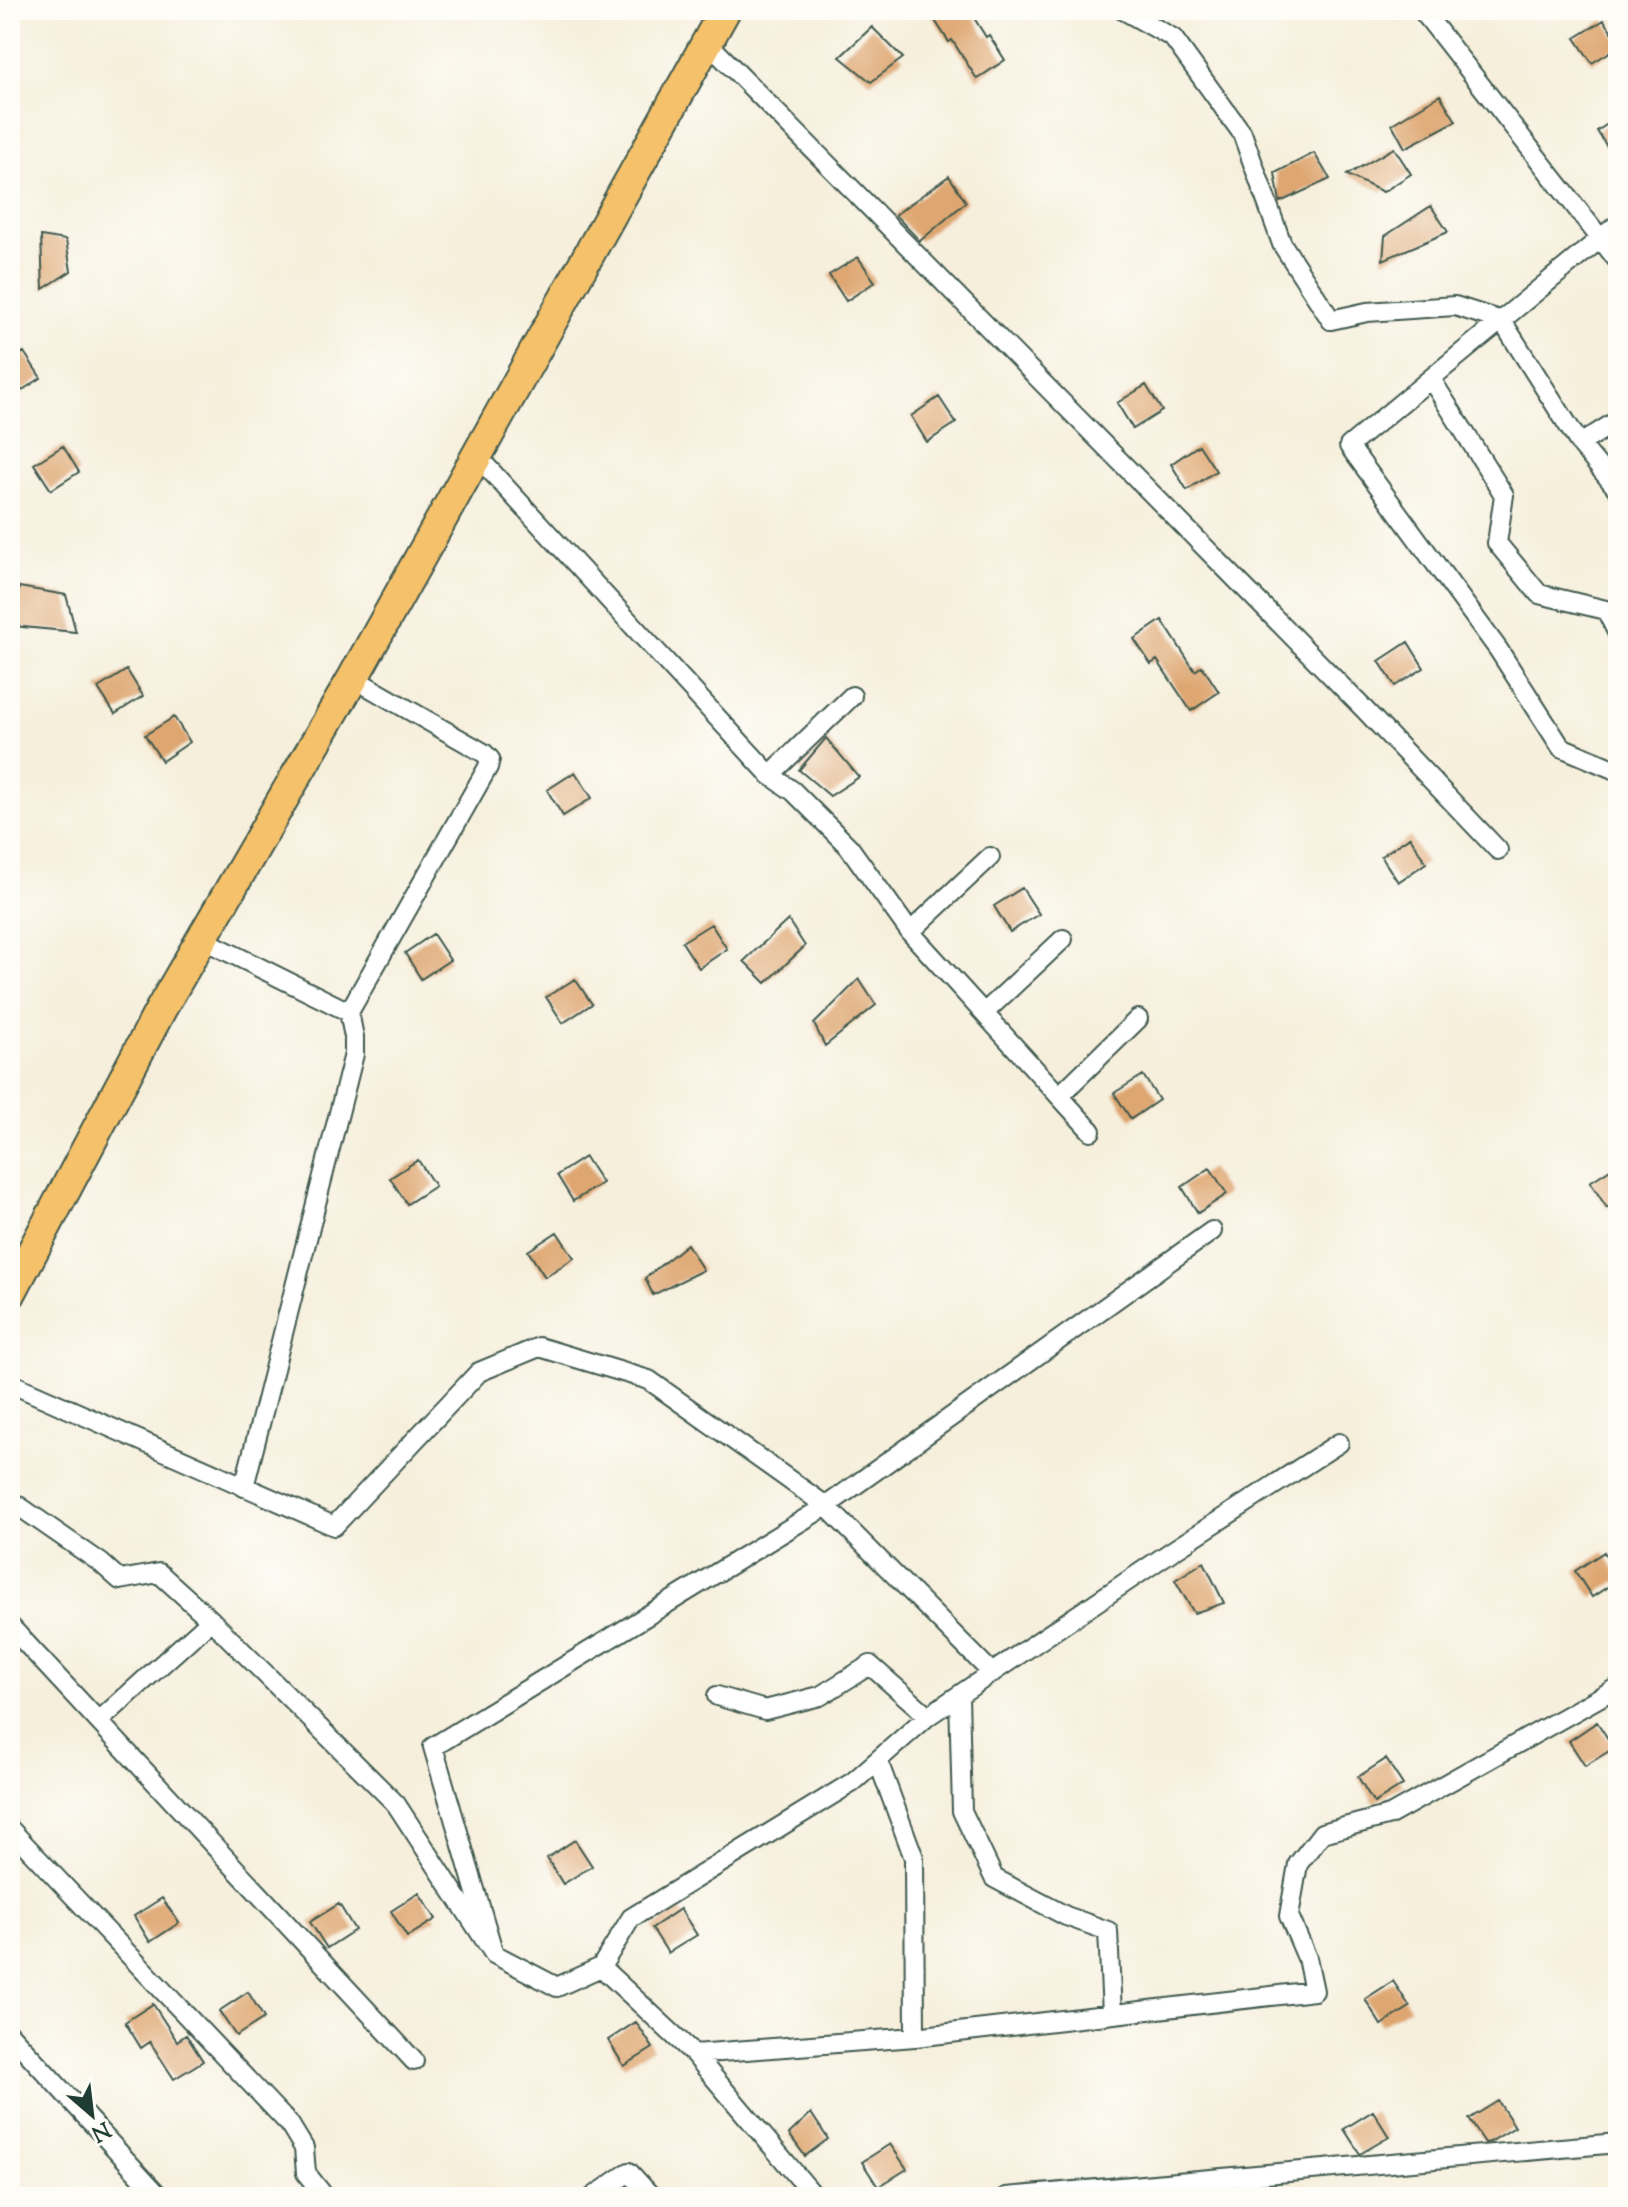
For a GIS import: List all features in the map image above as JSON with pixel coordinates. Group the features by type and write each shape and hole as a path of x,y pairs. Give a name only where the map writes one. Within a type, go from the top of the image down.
{"main road":[{"path":"10,1294 161,1009 353,678 725,10"}],"street":[{"path":"1123,10 1173,38 1242,133 1282,244 1331,320 1367,312 1455,306 1502,321 1580,444 1618,490"},
{"path":"1422,10 1618,261"},
{"path":"707,42 1364,709 1498,850"},
{"path":"1618,224 1349,446 1498,649 1561,747 1618,771"},
{"path":"1431,379 1504,495 1497,543 1539,594 1606,610 1618,634"},
{"path":"1580,444 1618,420"},
{"path":"477,456 770,775 793,791 849,847 910,932 1091,1131"},
{"path":"244,1487 354,1054 349,1012 490,759 353,678"},
{"path":"770,775 852,696"},
{"path":"910,932 990,857"},
{"path":"202,939 349,1012"},
{"path":"984,1013 1063,939"},
{"path":"1059,1096 1138,1019"},
{"path":"494,1954 433,1747 826,1506 1212,1231"},
{"path":"10,1383 334,1526 479,1372 539,1347 649,1380 826,1506 992,1673"},
{"path":"10,1500 101,1563 120,1580 159,1573 211,1620 396,1804 494,1954 557,1987 601,1967 631,1918 853,1782 928,1716 1172,1551 1339,1443"},
{"path":"99,1721 211,1620"},
{"path":"10,1626 414,2061"},
{"path":"717,1696 765,1710 820,1696 870,1665 928,1716"},
{"path":"694,2054 915,2037 1314,1991 1307,1958 1289,1916 1298,1864 1322,1833 1390,1815 1618,1687"},
{"path":"959,1696 962,1811 994,1878 1066,1916 1108,1931 1112,2014"},
{"path":"878,1761 914,1858 915,2037"},
{"path":"10,1829 290,2125 304,2148 306,2173 325,2197"},
{"path":"601,1967 694,2054 815,2197"},
{"path":"10,2034 159,2196"},
{"path":"1006,2197 1618,2143"},
{"path":"593,2197 629,2172 652,2197"}],"building":[{"path":"942,10 969,10 1005,60 977,79 932,16"},
{"path":"1604,20 1618,41 1618,47 1592,63 1575,38"},
{"path":"872,27 903,58 871,82 840,57"},
{"path":"1440,95 1456,121 1405,148 1392,124"},
{"path":"1618,117 1618,164 1597,131"},
{"path":"1394,148 1411,174 1383,192 1347,175"},
{"path":"1314,153 1330,179 1280,202 1275,173"},
{"path":"949,176 966,202 920,241 895,215"},
{"path":"1431,206 1448,232 1383,260 1385,236"},
{"path":"41,236 66,240 71,271 43,289"},
{"path":"858,257 875,282 846,301 829,275"},
{"path":"24,352 41,378 10,398 10,361"},
{"path":"1146,385 1162,411 1133,429 1117,403"},
{"path":"939,397 956,423 927,442 911,416"},
{"path":"1199,445 1216,471 1187,490 1171,464"},
{"path":"63,446 79,472 51,490 34,464"},
{"path":"19,587 66,595 76,632 13,626"},
{"path":"1162,620 1195,671 1202,666 1219,692 1191,711 1157,660 1151,664 1134,639"},
{"path":"1408,642 1424,668 1395,686 1379,661"},
{"path":"127,670 143,696 115,714 98,688"},
{"path":"174,717 190,742 162,761 145,735"},
{"path":"826,738 859,777 830,796 799,770"},
{"path":"575,772 592,798 563,816 547,790"},
{"path":"1410,837 1426,863 1398,882 1381,856"},
{"path":"1022,888 1039,914 1010,932 994,906"},
{"path":"788,920 805,946 766,983 744,961"},
{"path":"711,924 727,949 699,968 682,942"},
{"path":"433,934 450,960 421,979 405,953"},
{"path":"575,979 592,1004 563,1023 546,997"},
{"path":"859,979 876,1005 825,1046 814,1024"},
{"path":"1143,1075 1159,1100 1131,1119 1114,1093"},
{"path":"585,1157 602,1183 573,1201 557,1175"},
{"path":"418,1160 435,1186 407,1204 390,1178"},
{"path":"1618,1164 1618,1201 1607,1208 1590,1182"},
{"path":"1210,1168 1227,1194 1198,1213 1182,1187"},
{"path":"557,1232 574,1258 545,1277 528,1251"},
{"path":"687,1244 703,1270 653,1295 645,1278"},
{"path":"1604,1552 1618,1580 1592,1597 1575,1571"},
{"path":"1204,1562 1224,1603 1194,1613 1175,1580"},
{"path":"1597,1722 1614,1748 1585,1766 1569,1741"},
{"path":"1386,1759 1403,1785 1374,1803 1358,1777"},
{"path":"575,1840 592,1866 563,1884 547,1858"},
{"path":"419,1893 436,1919 407,1937 391,1911"},
{"path":"162,1898 179,1923 150,1942 134,1916"},
{"path":"339,1904 355,1930 327,1948 310,1922"},
{"path":"680,1909 697,1935 668,1953 652,1928"},
{"path":"1393,1981 1410,2007 1381,2025 1365,1999"},
{"path":"248,1992 264,2018 236,2036 219,2011"},
{"path":"153,2004 177,2041 186,2035 203,2061 174,2079 150,2042 141,2048 125,2022"},
{"path":"636,2022 653,2048 624,2066 608,2040"},
{"path":"1498,2101 1515,2127 1485,2143 1469,2119"},
{"path":"1373,2111 1389,2137 1360,2154 1344,2129"},
{"path":"811,2113 828,2139 805,2156 789,2134"},
{"path":"890,2144 907,2169 878,2187 862,2162"}]}
